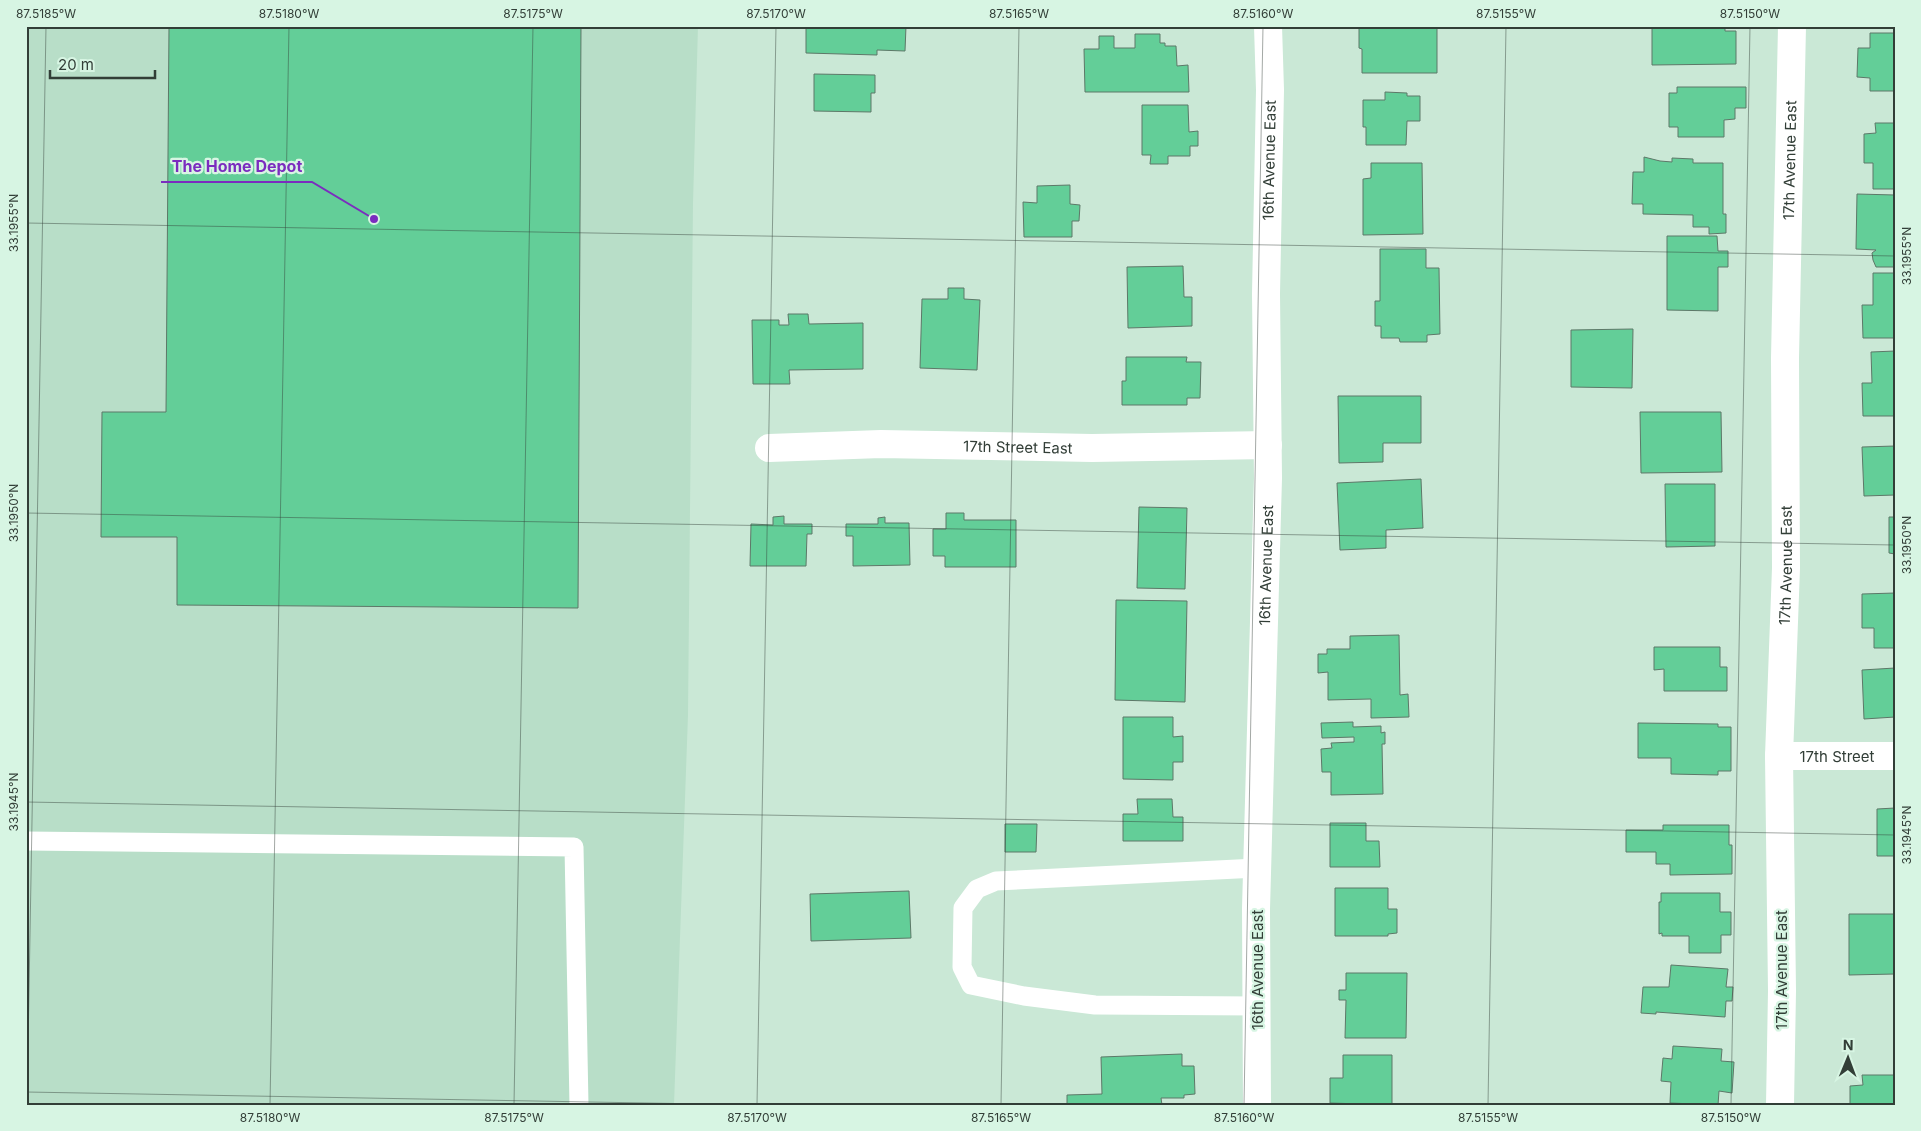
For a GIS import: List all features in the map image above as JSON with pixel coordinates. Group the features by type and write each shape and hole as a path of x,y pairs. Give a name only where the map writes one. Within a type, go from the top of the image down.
{"street":[{"name":"16th Avenue East","path":"1257,1105 1258,868 1268,445 1266,294 1270,90 1268,26"},
{"name":"17th Avenue East","path":"1780,1105 1782,981 1779,756 1786,568 1785,358 1792,26"},
{"name":"17th Street East","path":"769,448 881,444 1092,448 1268,445"},
{"name":"17th Street","path":"1779,756 1895,756"}],"lane":[{"path":"26,841 574,847 579,1105"},
{"path":"1256,1006 1095,1005 1024,996 971,985 962,967 963,908 977,889 996,881 1258,868"}],"shaded area":[{"path":"26,26 698,26 693,203 688,715 674,1105 26,1105"}],"building":[{"path":"169,26 581,26 578,608 177,605 177,537 101,537 102,412 166,412"},
{"path":"806,26 906,26 905,51 877,50 877,55 806,53"},
{"path":"1359,26 1437,26 1437,73 1362,73 1362,49 1359,48"},
{"path":"1652,26 1725,26 1725,31 1736,31 1736,64 1652,65"},
{"path":"1870,33 1895,33 1895,91 1870,91 1870,78 1857,77 1858,48 1870,48"},
{"path":"1135,34 1160,34 1160,43 1165,43 1165,46 1176,46 1177,66 1188,65 1189,92 1085,92 1084,49 1099,49 1099,36 1114,36 1114,48 1135,48"},
{"path":"814,74 875,75 875,93 871,93 871,112 814,111"},
{"path":"1677,87 1746,87 1746,108 1735,108 1735,119 1724,120 1724,137 1678,137 1678,127 1669,127 1669,93 1677,93"},
{"path":"1385,92 1407,93 1407,96 1420,96 1420,121 1407,121 1406,145 1366,145 1366,127 1363,127 1363,100 1385,100"},
{"path":"1142,105 1188,105 1189,132 1198,131 1198,146 1190,146 1190,156 1168,156 1168,164 1150,164 1151,155 1142,155"},
{"path":"1875,123 1895,123 1895,189 1873,189 1873,163 1864,163 1864,134 1876,133"},
{"path":"1644,157 1672,162 1672,158 1693,159 1693,163 1723,163 1723,214 1726,214 1726,233 1709,234 1709,227 1693,227 1693,215 1643,214 1643,204 1632,204 1633,172 1644,172"},
{"path":"1371,163 1422,163 1423,234 1363,235 1363,179 1371,178"},
{"path":"1070,185 1070,204 1080,205 1079,221 1072,221 1072,237 1024,237 1023,202 1037,203 1037,186"},
{"path":"1857,194 1895,195 1895,267 1876,267 1872,253 1876,250 1856,249"},
{"path":"1667,236 1717,236 1718,251 1728,251 1728,267 1718,267 1718,311 1667,310"},
{"path":"1380,249 1426,249 1426,268 1439,268 1440,334 1427,335 1427,342 1400,342 1399,338 1381,338 1381,326 1375,326 1375,301 1380,301"},
{"path":"1183,266 1184,297 1192,297 1192,326 1128,328 1127,267"},
{"path":"1873,273 1895,273 1895,338 1863,338 1862,305 1873,305"},
{"path":"948,288 964,288 964,299 980,300 977,370 920,368 922,299 948,299"},
{"path":"788,314 808,314 809,324 863,323 863,369 789,370 790,384 753,384 752,320 779,320 779,325 789,325"},
{"path":"1633,329 1632,388 1571,387 1571,330"},
{"path":"1895,351 1895,416 1863,416 1862,383 1872,383 1871,352"},
{"path":"1126,357 1187,357 1186,362 1201,362 1200,398 1187,398 1187,405 1122,405 1122,381 1126,381"},
{"path":"1338,396 1421,396 1421,443 1383,443 1383,462 1339,463"},
{"path":"1640,412 1721,412 1722,472 1641,473"},
{"path":"1895,446 1895,495 1864,496 1862,447"},
{"path":"1421,479 1423,528 1386,530 1386,548 1340,550 1337,483"},
{"path":"1665,484 1715,484 1715,546 1666,547"},
{"path":"1139,507 1187,508 1185,589 1137,588"},
{"path":"946,513 964,513 964,520 1016,520 1016,567 945,567 945,556 933,556 933,529 946,529"},
{"path":"784,516 784,524 812,524 812,534 807,534 806,566 750,566 751,524 773,525 773,517"},
{"path":"885,517 885,523 909,523 910,565 853,566 853,536 846,536 846,524 878,524 878,518"},
{"path":"1889,517 1895,517 1895,554 1889,553"},
{"path":"1895,593 1895,648 1874,648 1874,628 1862,628 1862,594"},
{"path":"1116,600 1187,601 1185,702 1115,700"},
{"path":"1399,635 1400,695 1408,694 1409,717 1371,718 1371,699 1328,700 1328,672 1318,673 1318,654 1327,654 1327,649 1350,649 1350,636"},
{"path":"1654,647 1720,647 1720,667 1727,667 1727,691 1664,691 1664,669 1654,670"},
{"path":"1895,668 1895,717 1864,719 1862,670"},
{"path":"1123,717 1173,717 1173,737 1183,736 1183,762 1173,762 1173,780 1123,779"},
{"path":"1353,722 1353,727 1381,726 1381,733 1385,732 1385,744 1382,744 1383,794 1331,795 1331,772 1322,772 1321,749 1332,748 1331,743 1354,742 1354,737 1322,738 1321,723"},
{"path":"1638,723 1718,724 1718,727 1731,727 1731,771 1718,771 1718,775 1671,774 1671,758 1638,758"},
{"path":"1137,799 1172,799 1173,817 1183,817 1183,841 1123,841 1123,814 1138,814"},
{"path":"1895,808 1895,856 1877,856 1877,809"},
{"path":"1330,823 1366,823 1366,841 1379,841 1380,867 1330,867"},
{"path":"1005,824 1037,824 1036,852 1005,852"},
{"path":"1663,825 1729,825 1729,845 1732,845 1732,874 1670,875 1670,864 1656,864 1656,852 1626,852 1626,830 1663,830"},
{"path":"1335,888 1388,888 1388,909 1397,909 1397,933 1388,934 1388,936 1335,936"},
{"path":"909,891 911,938 811,941 810,894"},
{"path":"1661,893 1720,893 1720,912 1731,912 1731,935 1721,935 1721,953 1689,953 1689,936 1662,936 1662,933 1659,934 1659,902 1661,902"},
{"path":"1849,914 1895,914 1895,974 1849,975"},
{"path":"1671,965 1728,969 1726,987 1733,987 1732,1001 1726,1001 1725,1017 1656,1012 1656,1014 1641,1013 1643,987 1669,987"},
{"path":"1346,973 1407,973 1406,1038 1345,1038 1346,1000 1339,1000 1339,990 1346,990"},
{"path":"1673,1046 1722,1049 1721,1061 1734,1062 1732,1093 1719,1091 1718,1105 1670,1103 1671,1082 1661,1081 1663,1058 1672,1059"},
{"path":"1182,1054 1182,1066 1194,1066 1195,1094 1184,1095 1184,1098 1161,1098 1162,1105 1067,1105 1067,1095 1102,1094 1101,1057"},
{"path":"1343,1055 1392,1055 1392,1105 1330,1103 1330,1078 1343,1078"},
{"path":"1862,1075 1895,1075 1895,1105 1850,1105 1850,1086 1863,1085"}],"place":[{"name":"The Home Depot","path":"374,219"}]}
